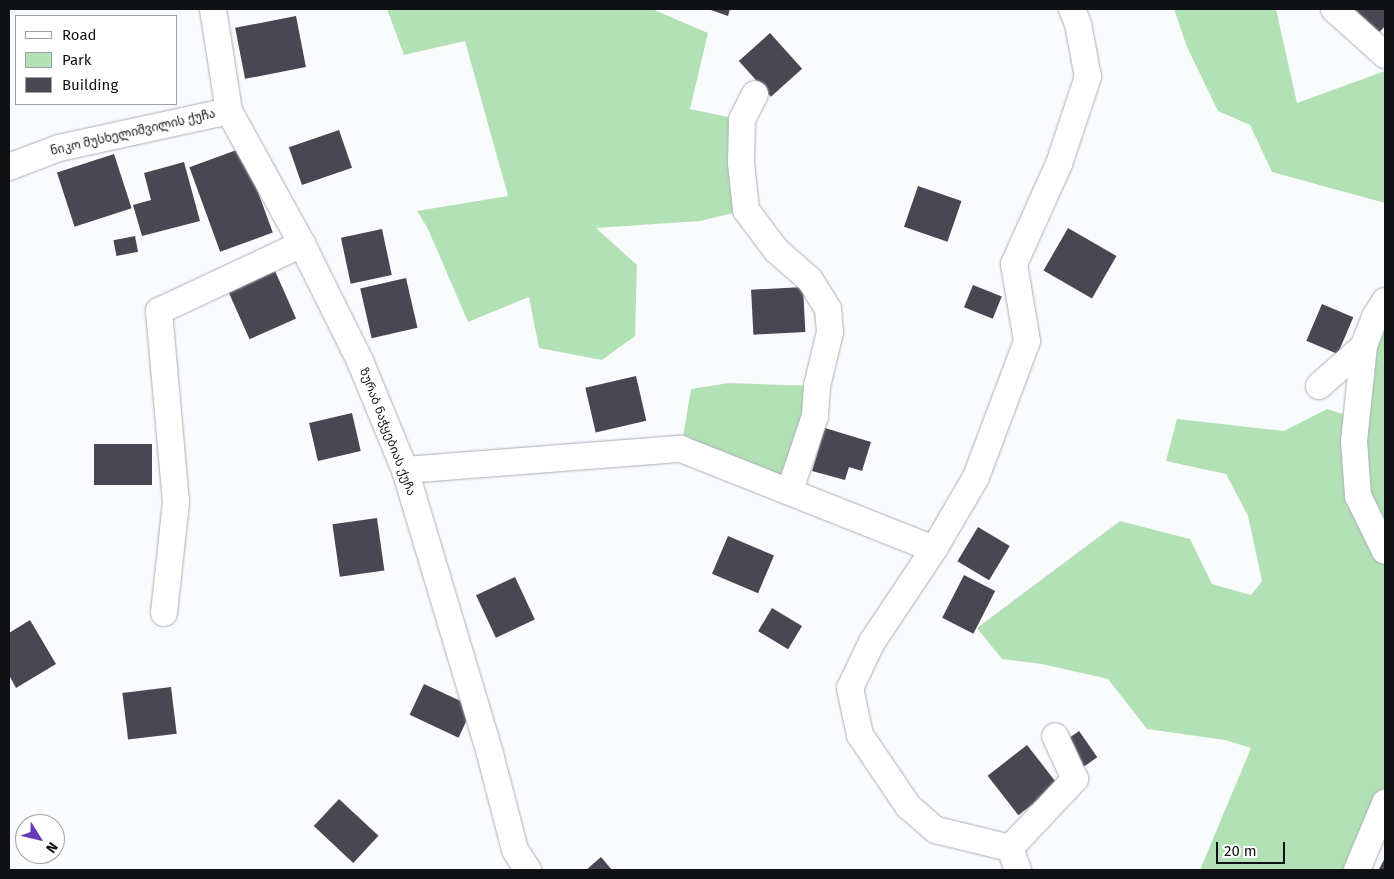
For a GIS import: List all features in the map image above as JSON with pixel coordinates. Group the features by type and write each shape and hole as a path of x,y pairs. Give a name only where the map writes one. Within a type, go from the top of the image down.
{"street":[{"name":"ზურაბ ნაჭყებიას ქუჩა","path":"213,9 229,111 302,244 360,361 405,470 490,754 515,850 528,870"},
{"path":"1055,736 1075,779 1014,859 936,830 908,806 860,735 850,688 872,642 934,549 976,477 1027,341 1014,264 1059,164 1088,77 1078,24 1072,9"},
{"path":"1334,9 1385,54"},
{"path":"755,94 742,120 740,162 746,210 776,250 810,280 828,309 830,332 817,386 815,416 790,490"},
{"name":"ნიკო მუსხელიშვილის ქუჩა","path":"9,167 59,148 229,111"},
{"path":"164,613 176,502 159,311 302,244"},
{"path":"1319,386 1364,346 1382,311"},
{"path":"1364,346 1354,441 1355,477 1358,496 1385,550"},
{"path":"405,470 681,449 790,490 934,549"},
{"path":"1357,870 1384,809"}],"green space":[{"path":"387,9 652,9 708,33 690,109 742,120 746,210 700,221 596,228 637,265 635,336 602,360 539,348 529,297 468,322 428,229 417,211 508,196 465,41 404,55"},
{"path":"1174,9 1276,9 1297,103 1385,71 1385,203 1272,172 1250,125 1218,111 1187,47"},
{"path":"1385,315 1385,796 1363,870 1200,870 1251,748 1225,740 1147,729 1108,679 1042,664 1002,659 977,628 1120,521 1190,539 1212,584 1251,595 1262,581 1248,516 1226,474 1166,461 1177,419 1284,431 1327,409 1355,418"},
{"path":"729,383 817,386 790,490 681,449 691,389"}],"building":[{"path":"708,9 730,9 728,16"},
{"path":"1353,9 1385,9 1385,26 1375,37 1350,12"},
{"path":"296,16 306,67 245,79 235,28"},
{"path":"770,33 802,69 771,97 739,61"},
{"path":"339,130 352,168 302,185 289,147"},
{"path":"242,148 273,233 220,252 189,167"},
{"path":"114,154 132,208 75,227 57,173"},
{"path":"184,162 200,221 142,236 133,205 151,200 144,173"},
{"path":"918,186 961,201 947,242 904,227"},
{"path":"1068,228 1116,256 1092,298 1044,270"},
{"path":"382,229 392,275 351,284 341,238"},
{"path":"135,236 138,252 116,256 113,240"},
{"path":"275,271 296,319 250,339 228,292"},
{"path":"406,278 417,328 372,338 360,289"},
{"path":"973,285 1002,297 993,319 964,307"},
{"path":"803,287 805,332 753,335 751,290"},
{"path":"1322,304 1353,317 1338,354 1306,341"},
{"path":"636,376 646,421 596,433 585,388"},
{"path":"352,413 361,451 318,461 309,423"},
{"path":"825,428 871,442 862,471 849,467 845,480 812,471"},
{"path":"94,444 152,444 152,485 94,485"},
{"path":"377,518 384,570 340,577 332,524"},
{"path":"978,527 1010,546 989,580 957,561"},
{"path":"728,536 774,556 758,593 712,574"},
{"path":"964,575 995,591 973,634 942,618"},
{"path":"515,577 535,620 496,638 476,595"},
{"path":"772,608 802,626 788,649 758,631"},
{"path":"30,620 56,664 16,688 9,675 9,633"},
{"path":"424,684 473,707 459,738 410,715"},
{"path":"171,687 177,734 128,740 122,693"},
{"path":"1079,731 1097,757 1082,768 1063,742"},
{"path":"1027,745 1058,784 1018,815 988,776"},
{"path":"339,799 378,836 353,863 314,826"},
{"path":"601,857 612,870 586,870"},
{"path":"1385,858 1385,870 1379,869"}]}
